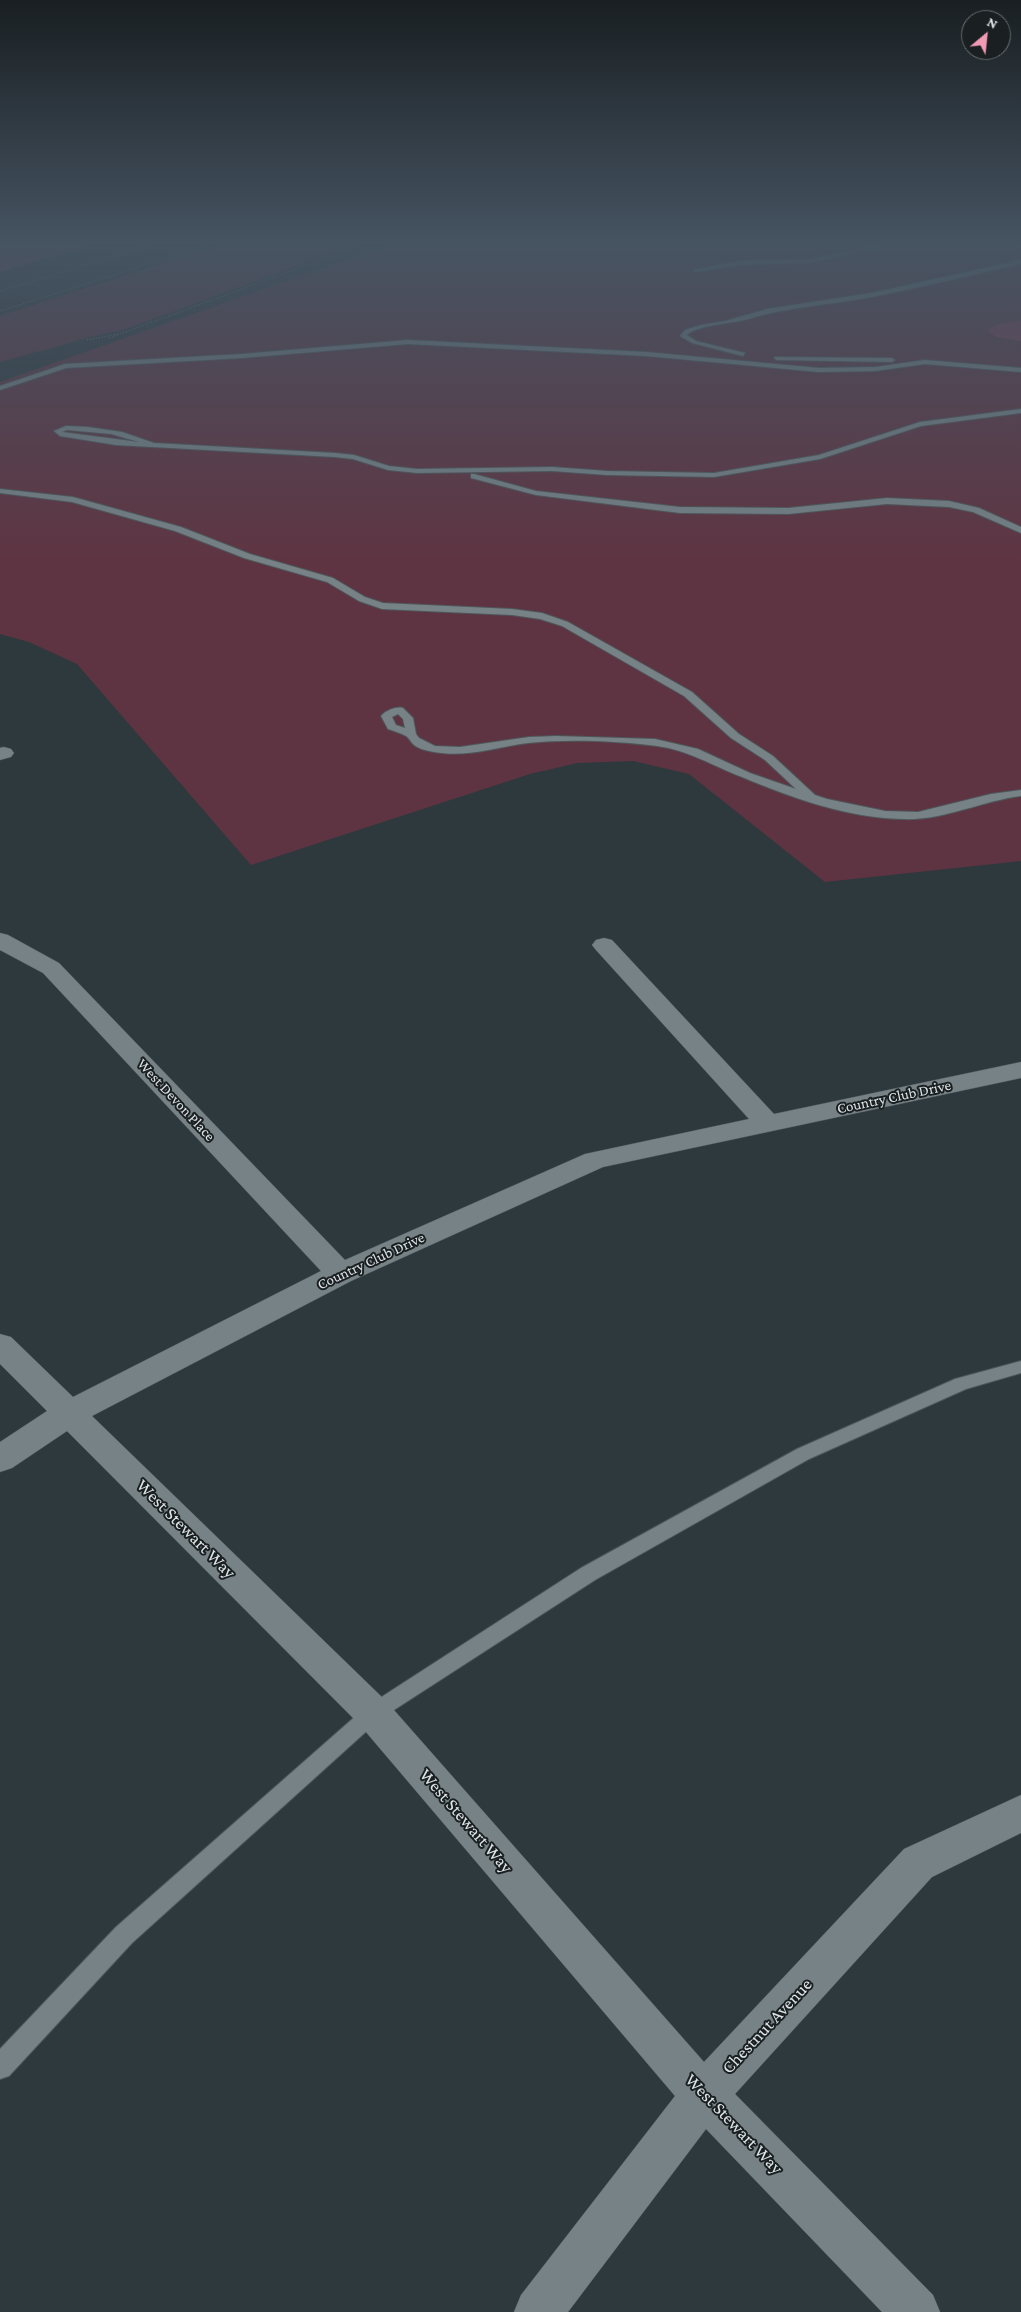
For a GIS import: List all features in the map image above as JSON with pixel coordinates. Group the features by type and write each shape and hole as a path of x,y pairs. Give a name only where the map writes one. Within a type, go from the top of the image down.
{"street":[{"name":"West Devon Place","path":"0,940 51,968 341,1274"},
{"path":"604,945 767,1124"},
{"name":"Country Club Drive","path":"0,1459 69,1413 341,1274 595,1160 1021,1070"},
{"name":"West Stewart Way","path":"0,1345 373,1713 704,2095 916,2312"},
{"name":"Chestnut Avenue","path":"538,2312 704,2095 918,1863 1021,1813"}],"lane":[{"path":"0,388 65,366 242,356 338,348"},
{"path":"525,348 646,354 819,370 875,368 925,362"},
{"path":"718,348 748,355 780,358 866,358 1020,368"},
{"path":"153,445 128,437 81,428 66,428 58,431 60,434 116,443 335,455 354,458 388,468 452,472 552,469 607,473 714,475 820,457 928,422 1021,411"},
{"path":"452,472 536,493 680,510 788,511 888,501 949,504 976,510 1021,530"},
{"path":"0,491 81,502 178,529 248,556 330,580 362,600 382,606 512,612 542,616 565,624 688,694 735,736 769,758 810,796"},
{"path":"411,734 420,745 440,750 472,749 529,740 580,739 675,745 699,752 746,774 810,796 860,811 904,816 952,809 982,799 1021,793"},
{"path":"0,2067 124,1935 373,1713 588,1574 803,1454 961,1384 1021,1367"}],"shaded area":[{"path":"0,348 51,348 0,362"},
{"path":"97,348 1021,348 1021,861 825,882 689,774 633,761 577,763 530,774 251,865 77,664 29,642 0,634 0,382"}]}
